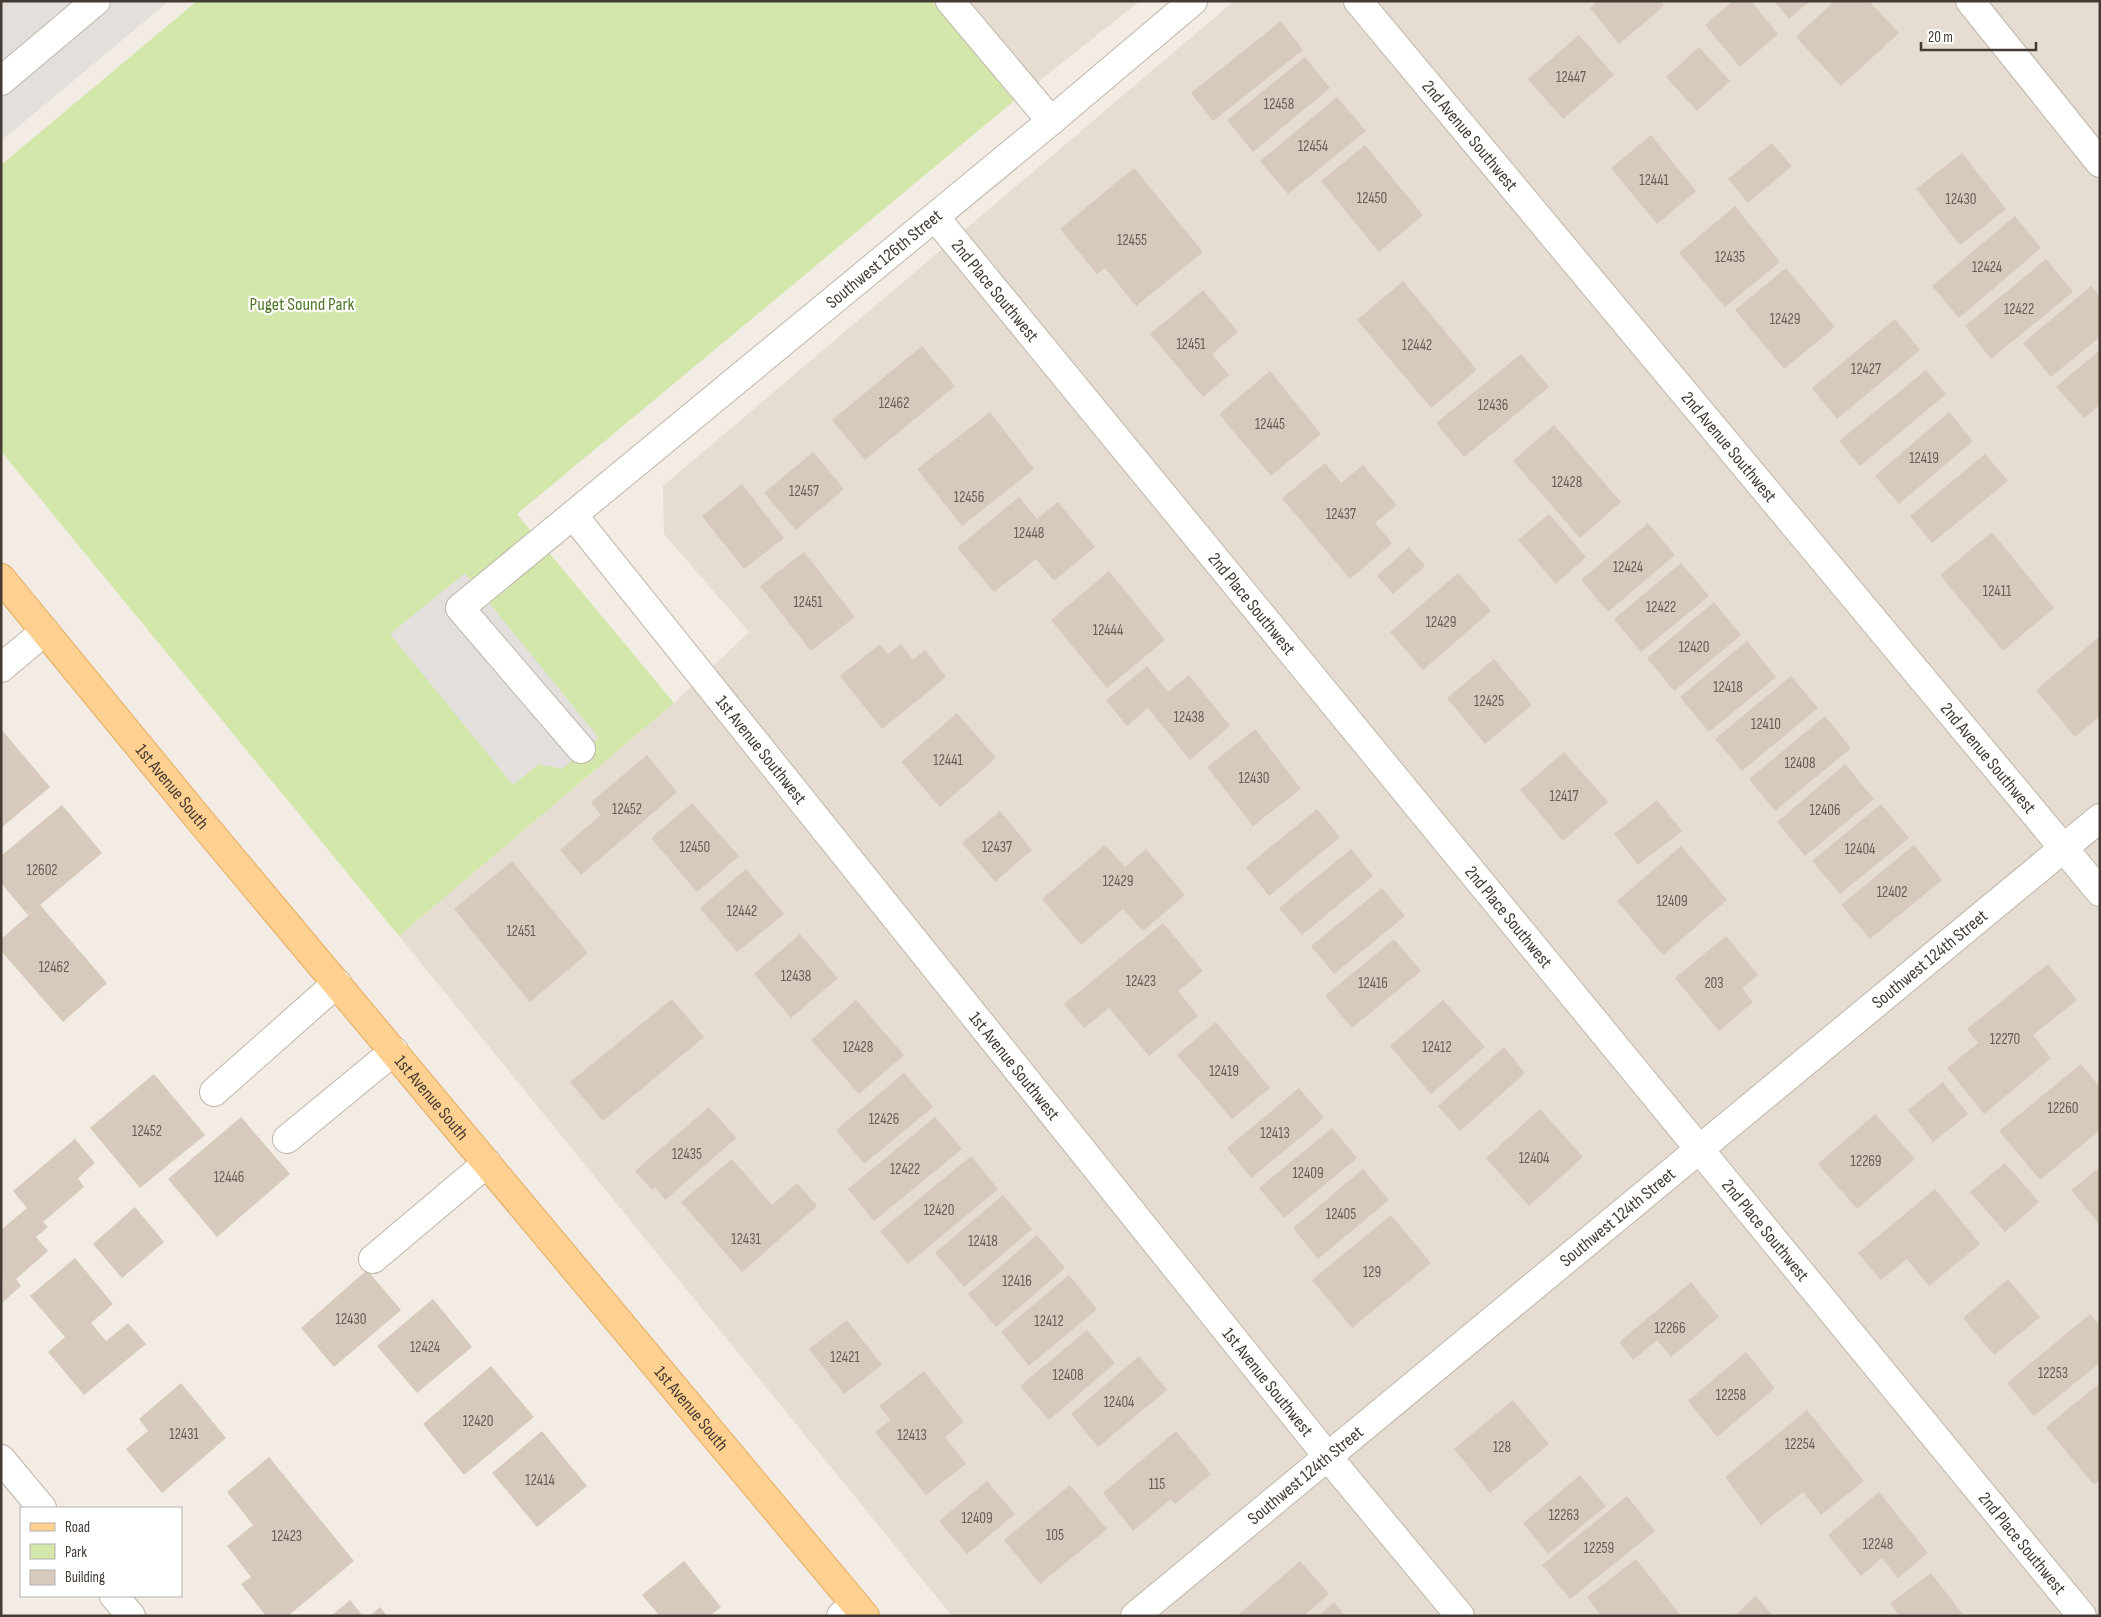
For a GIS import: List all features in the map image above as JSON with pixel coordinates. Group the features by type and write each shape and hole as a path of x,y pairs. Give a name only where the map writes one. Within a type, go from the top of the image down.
{"main road":[{"name":"1st Avenue South","path":"1,578 487,1163 854,1612"}],"street":[{"path":"1,81 96,1"},
{"path":"950,1 1051,121"},
{"name":"Southwest 126th Street","path":"581,749 460,608 1051,121 1192,1"},
{"name":"2nd Avenue Southwest","path":"1358,1 2100,892"},
{"path":"1970,1 2100,163"},
{"name":"2nd Place Southwest","path":"935,217 2082,1616"},
{"name":"1st Avenue Southwest","path":"573,515 1328,1457 1460,1616"},
{"path":"1,668 45,631"},
{"name":"Southwest 124th Street","path":"1135,1616 2100,818"},
{"path":"214,1092 337,983"},
{"path":"287,1139 394,1051"},
{"path":"373,1259 487,1163"},
{"path":"1,1459 41,1507"},
{"path":"115,1597 131,1616"}],"shaded area":[{"path":"1,1 169,1 1,141"},
{"path":"932,1 1140,1 1014,101"},
{"path":"1234,1 2100,1 2100,1616 952,1616 399,936 674,703 749,632 664,534 663,486"},
{"path":"465,573 599,738 562,769 539,764 513,785 390,634"}],"green space":[{"name":"Puget Sound Park","path":"197,1 932,1 1014,101 517,514 674,703 399,936 1,451 1,165"}],"building":[{"path":"1598,1 1661,1 1664,6 1619,44 1590,8"},
{"path":"1733,1 1751,1 1778,34 1740,67 1705,25"},
{"path":"1774,1 1810,1 1789,19"},
{"path":"1834,1 1869,1 1899,33 1841,86 1796,37"},
{"path":"1281,21 1303,50 1213,121 1191,93"},
{"path":"1579,35 1614,75 1563,119 1528,79"},
{"path":"1699,47 1730,81 1697,111 1666,77"},
{"path":"1305,57 1330,88 1253,152 1227,120"},
{"path":"1337,97 1366,131 1288,194 1260,161"},
{"path":"1651,135 1696,191 1657,224 1611,168"},
{"path":"1772,143 1792,166 1748,203 1728,179"},
{"path":"1365,145 1423,215 1379,252 1321,181"},
{"path":"1962,153 2006,209 1960,245 1916,189"},
{"path":"1134,168 1203,252 1136,306 1105,268 1097,274 1060,229"},
{"path":"1735,206 1780,262 1725,307 1679,253"},
{"path":"2015,216 2041,248 1959,318 1932,286"},
{"path":"2046,259 2073,292 1991,359 1965,326"},
{"path":"1786,268 1835,327 1784,369 1735,310"},
{"path":"1403,281 1477,370 1431,408 1357,320"},
{"path":"2091,286 2100,297 2100,337 2051,377 2023,343"},
{"path":"1203,290 1238,332 1212,354 1229,375 1203,397 1150,334"},
{"path":"1895,319 1920,350 1837,419 1812,388"},
{"path":"922,346 955,386 865,460 832,420"},
{"path":"2100,350 2100,405 2084,418 2056,387"},
{"path":"1521,354 1549,387 1464,457 1436,423"},
{"path":"1926,370 1946,394 1860,466 1839,441"},
{"path":"1270,371 1321,434 1271,476 1219,414"},
{"path":"990,412 1034,469 962,526 917,469"},
{"path":"1949,412 1973,441 1899,504 1875,476"},
{"path":"1554,425 1621,502 1580,538 1513,461"},
{"path":"813,452 844,489 796,530 764,493"},
{"path":"1985,454 2008,481 1932,543 1910,516"},
{"path":"1325,463 1341,483 1363,465 1397,505 1375,523 1392,543 1350,579 1282,498"},
{"path":"742,484 784,538 744,569 702,516"},
{"path":"1019,497 1037,519 1058,502 1095,547 1054,581 1036,559 994,592 957,548"},
{"path":"1549,514 1586,557 1556,584 1518,540"},
{"path":"1648,523 1675,555 1608,612 1581,580"},
{"path":"1992,532 2054,608 2003,651 1940,575"},
{"path":"1409,547 1425,566 1393,594 1377,576"},
{"path":"804,552 855,617 811,651 760,586"},
{"path":"1681,563 1709,596 1641,652 1614,619"},
{"path":"1109,571 1165,640 1107,688 1051,620"},
{"path":"1458,573 1491,611 1423,670 1390,632"},
{"path":"1714,602 1741,635 1674,691 1647,658"},
{"path":"2100,636 2100,716 2075,737 2036,690"},
{"path":"1747,641 1776,677 1709,732 1680,697"},
{"path":"880,644 888,654 901,644 913,660 925,650 946,677 882,729 840,676"},
{"path":"1494,659 1532,705 1485,744 1447,698"},
{"path":"1147,666 1168,692 1189,675 1230,726 1190,760 1148,708 1127,726 1106,700"},
{"path":"1791,676 1818,708 1742,771 1715,739"},
{"path":"957,713 996,758 940,807 901,762"},
{"path":"1825,716 1851,748 1775,811 1749,779"},
{"path":"1,729 50,787 1,828"},
{"path":"1255,729 1301,789 1253,826 1207,767"},
{"path":"1564,752 1608,802 1563,841 1520,790"},
{"path":"647,755 677,792 581,875 560,850 601,815 591,802"},
{"path":"1845,764 1874,799 1805,856 1777,822"},
{"path":"1657,800 1682,831 1638,865 1614,834"},
{"path":"692,803 739,856 697,892 651,838"},
{"path":"1881,804 1909,838 1840,894 1812,861"},
{"path":"62,805 102,853 40,905 107,983 63,1022 1,951 1,939 38,907 28,915 1,883 1,856"},
{"path":"1317,809 1340,837 1269,896 1246,867"},
{"path":"1000,811 1032,850 995,882 962,843"},
{"path":"1105,845 1125,867 1146,849 1185,895 1143,931 1123,909 1081,945 1042,899"},
{"path":"1914,845 1942,880 1870,939 1841,905"},
{"path":"1681,846 1727,900 1663,955 1617,901"},
{"path":"1351,849 1373,876 1302,935 1279,908"},
{"path":"512,861 588,953 530,1002 454,909"},
{"path":"746,869 784,914 737,952 700,908"},
{"path":"1382,888 1405,916 1334,974 1311,946"},
{"path":"1163,923 1203,971 1178,991 1198,1016 1149,1056 1109,1008 1084,1028 1064,1004"},
{"path":"800,934 838,978 791,1018 754,974"},
{"path":"1726,936 1758,975 1742,988 1753,1002 1719,1031 1675,978"},
{"path":"1394,939 1421,971 1352,1028 1325,996"},
{"path":"2048,964 2077,1000 2033,1035 2051,1058 1984,1114 1947,1068 1978,1043 1967,1029"},
{"path":"672,999 704,1037 603,1121 570,1082"},
{"path":"856,1000 904,1055 859,1094 811,1040"},
{"path":"1443,1000 1485,1047 1431,1094 1390,1046"},
{"path":"1216,1022 1270,1088 1232,1119 1177,1055"},
{"path":"1504,1047 1525,1073 1460,1131 1438,1106"},
{"path":"2081,1064 2100,1087 2100,1130 2040,1180 1999,1131"},
{"path":"904,1073 933,1107 864,1164 836,1130"},
{"path":"154,1074 205,1135 140,1188 90,1128"},
{"path":"1943,1082 1968,1114 1933,1142 1908,1110"},
{"path":"1299,1088 1324,1118 1251,1178 1227,1148"},
{"path":"709,1107 736,1138 665,1200 655,1187 652,1190 635,1171"},
{"path":"1540,1109 1583,1157 1529,1206 1486,1158"},
{"path":"1875,1114 1915,1159 1857,1209 1818,1164"},
{"path":"241,1117 290,1174 217,1237 168,1179"},
{"path":"935,1117 962,1149 874,1221 848,1189"},
{"path":"1332,1128 1357,1158 1284,1218 1259,1188"},
{"path":"75,1139 95,1163 78,1178 84,1187 43,1222 48,1227 36,1237 48,1251 16,1279 21,1286 3,1302 1,1230 27,1208 13,1191"},
{"path":"971,1156 998,1189 908,1264 880,1231"},
{"path":"732,1159 772,1205 797,1183 817,1206 742,1272 681,1202"},
{"path":"2005,1163 2039,1202 2005,1232 1970,1192"},
{"path":"2100,1167 2100,1225 2071,1190"},
{"path":"1363,1169 1389,1200 1318,1259 1293,1228"},
{"path":"1935,1189 1980,1244 1929,1286 1907,1259 1881,1280 1858,1253"},
{"path":"1003,1195 1032,1229 964,1287 935,1253"},
{"path":"135,1207 164,1242 122,1278 93,1244"},
{"path":"1391,1215 1431,1263 1352,1328 1312,1280"},
{"path":"1037,1235 1065,1268 996,1327 968,1294"},
{"path":"75,1258 113,1304 91,1323 106,1341 128,1323 146,1344 84,1395 48,1352 65,1337 30,1296"},
{"path":"367,1270 401,1310 334,1367 301,1328"},
{"path":"1069,1275 1097,1309 1029,1366 1001,1332"},
{"path":"2008,1279 2040,1317 1994,1355 1963,1318"},
{"path":"1691,1282 1719,1317 1671,1357 1657,1340 1633,1360 1619,1342"},
{"path":"433,1299 472,1347 417,1393 377,1346"},
{"path":"2090,1314 2100,1326 2100,1363 2034,1416 2007,1383"},
{"path":"847,1320 882,1365 844,1394 809,1349"},
{"path":"1087,1330 1115,1363 1049,1420 1020,1386"},
{"path":"1746,1352 1775,1388 1717,1437 1688,1401"},
{"path":"1139,1356 1167,1390 1098,1447 1071,1414"},
{"path":"491,1366 534,1417 464,1475 423,1424"},
{"path":"924,1371 964,1422 945,1437 966,1464 926,1495 875,1432 891,1420 879,1406"},
{"path":"181,1383 226,1438 162,1493 126,1449 148,1431 139,1419"},
{"path":"2100,1383 2100,1480 2094,1485 2046,1427"},
{"path":"1513,1400 1549,1444 1490,1493 1454,1449"},
{"path":"1807,1410 1864,1481 1821,1515 1803,1492 1761,1525 1725,1477"},
{"path":"542,1431 587,1486 537,1527 492,1473"},
{"path":"1176,1431 1211,1474 1175,1504 1171,1499 1133,1531 1103,1493"},
{"path":"269,1457 354,1561 288,1616 266,1616 241,1584 251,1577 227,1546 253,1525 227,1492"},
{"path":"1580,1475 1606,1506 1548,1554 1523,1523"},
{"path":"987,1481 1015,1514 967,1554 939,1521"},
{"path":"1070,1485 1107,1529 1040,1584 1004,1540"},
{"path":"1879,1492 1928,1553 1898,1578 1882,1558 1861,1576 1828,1535"},
{"path":"1627,1496 1655,1531 1570,1599 1542,1565"},
{"path":"1636,1559 1681,1616 1601,1616 1587,1597"},
{"path":"684,1561 721,1607 710,1616 656,1616 658,1614 642,1595"},
{"path":"1300,1561 1329,1594 1304,1616 1237,1616"},
{"path":"1931,1573 1964,1616 1899,1616 1890,1603"},
{"path":"1756,1596 1773,1616 1734,1616"},
{"path":"350,1600 363,1616 331,1616"},
{"path":"1334,1602 1345,1616 1318,1616"},
{"path":"380,1607 387,1616 370,1616"}]}
